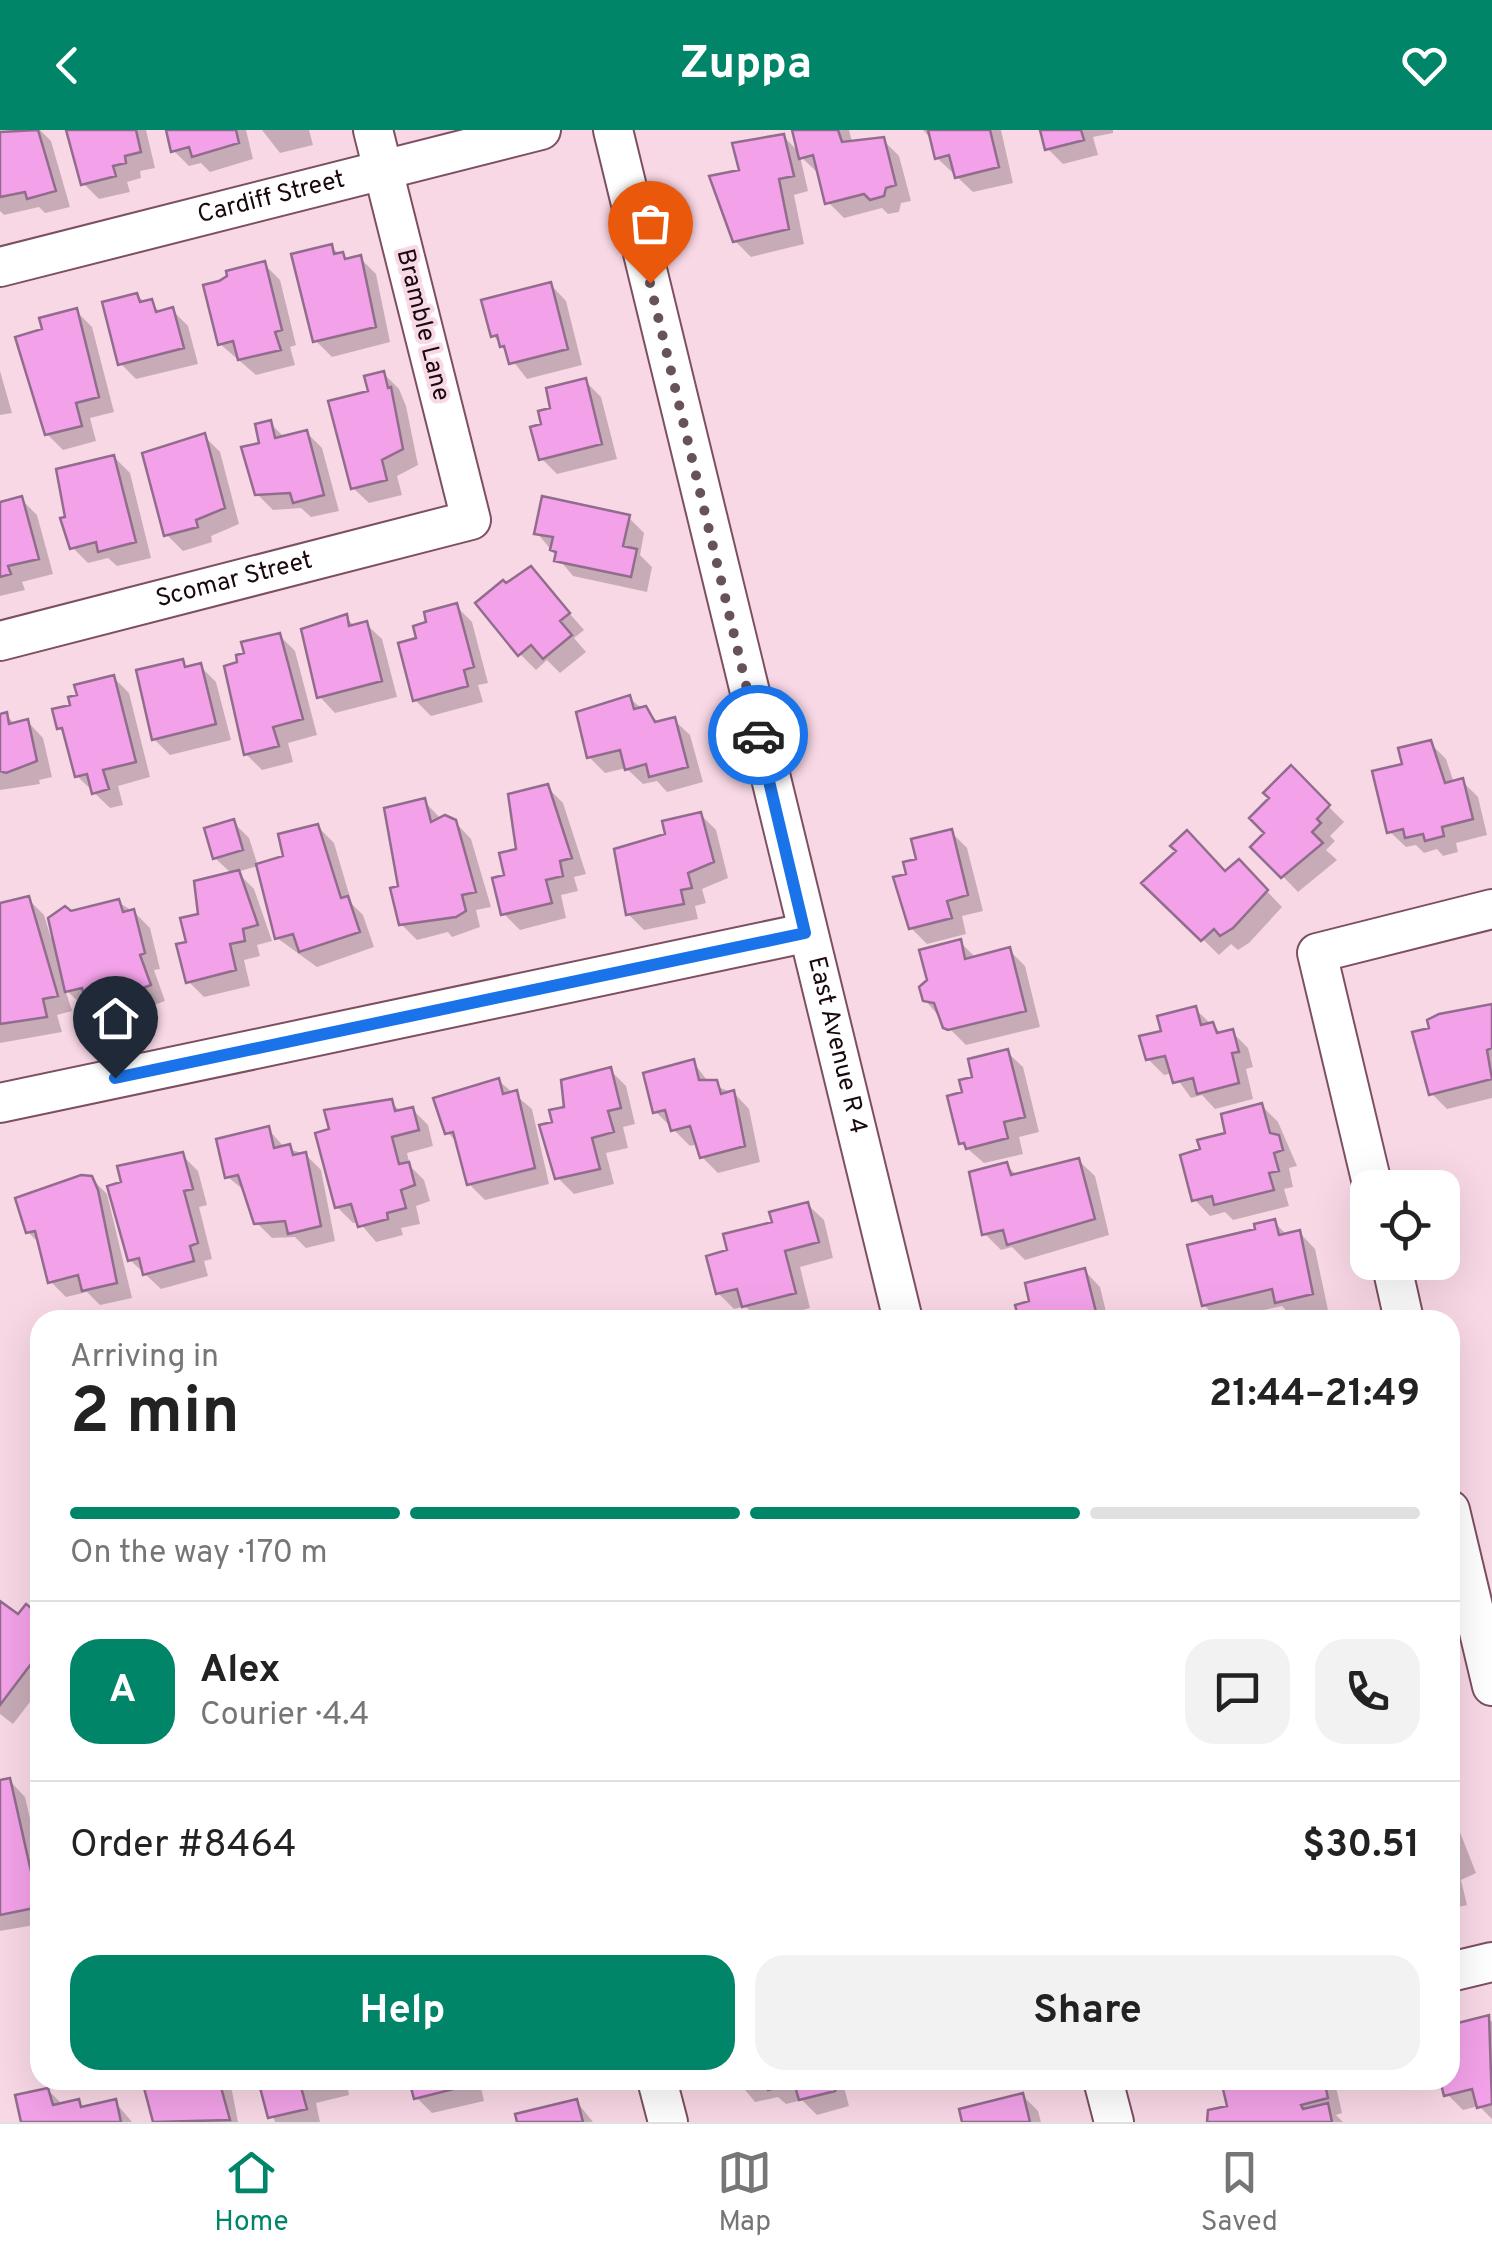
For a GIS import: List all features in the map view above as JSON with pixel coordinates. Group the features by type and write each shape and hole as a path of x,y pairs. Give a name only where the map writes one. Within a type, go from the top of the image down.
{"street":[{"name":"Bramble Lane","path":"373,130 471,520"},
{"name":"Cardiff Street","path":"0,268 542,130"},
{"name":"East Avenue R 4","path":"613,130 805,933 900,1310"},
{"name":"Scomar Street","path":"0,641 471,520"},
{"path":"1369,1170 1317,953 1492,909"},
{"path":"0,1102 805,933"},
{"path":"1395,1280 1402,1310"},
{"path":"1460,1552 1492,1686"},
{"path":"1460,1970 1492,1962"},
{"path":"660,2090 668,2122"},
{"path":"1106,2090 1114,2122"}],"building":[{"path":"38,130 56,191 27,199 25,192 0,197 0,132"},
{"path":"66,130 136,130 141,152 125,156 126,163 113,166 116,176 81,185"},
{"path":"166,130 236,130 239,143 192,157 189,147 171,152"},
{"path":"792,130 838,130 842,142 884,137 896,185 886,188 884,196 870,200 864,194 825,204 813,155 799,159"},
{"path":"928,130 990,130 999,167 955,178 949,155 935,159"},
{"path":"1040,130 1081,130 1084,140 1045,150"},
{"path":"784,134 794,176 779,179 789,229 733,242 709,176 739,170 732,143"},
{"path":"332,244 334,254 343,252 345,259 361,255 376,327 313,342 291,254"},
{"path":"265,261 282,330 275,332 281,350 238,360 233,341 218,345 203,285 219,281 227,276 226,271"},
{"path":"551,282 568,349 509,364 497,335 491,337 481,300"},
{"path":"137,293 140,302 152,299 156,312 173,307 184,348 118,365 102,302"},
{"path":"77,308 99,397 76,403 82,426 45,435 15,337 42,329 39,318"},
{"path":"384,371 388,388 391,387 403,449 382,460 387,480 351,489 328,401 368,391 364,376"},
{"path":"586,378 602,444 539,460 530,427 541,424 538,411 550,408 546,388"},
{"path":"271,420 275,438 307,430 324,495 293,503 290,493 255,495 241,447 259,443 255,424"},
{"path":"205,433 225,508 196,520 198,527 164,536 142,453"},
{"path":"114,455 136,542 98,552 96,542 70,549 60,518 65,517 56,469"},
{"path":"22,496 39,559 8,566 11,574 0,577 0,502"},
{"path":"542,496 630,515 623,546 637,549 631,577 554,561 556,552 550,550 553,537 534,534"},
{"path":"531,566 570,613 560,621 572,635 543,659 531,645 518,656 475,603 503,580 506,583"},
{"path":"457,603 474,667 464,670 468,686 413,701 398,643 416,638 413,626 426,622 424,612"},
{"path":"347,614 349,626 367,621 382,681 317,698 301,629"},
{"path":"280,633 303,719 273,727 279,746 244,755 224,666 237,662 236,655 244,653 241,642"},
{"path":"183,659 185,667 201,663 216,724 152,740 136,670"},
{"path":"114,675 136,762 103,770 109,789 92,794 87,774 75,777 62,728 57,729 52,709 70,705 68,697 77,695 74,685"},
{"path":"630,695 634,709 646,706 655,722 675,717 688,767 649,777 646,764 625,770 620,750 587,758 576,712"},
{"path":"7,712 9,724 28,719 37,761 6,773 0,771 0,714"},
{"path":"1431,740 1445,783 1463,778 1473,819 1442,827 1444,836 1425,841 1423,834 1405,838 1403,829 1387,833 1372,771 1402,764 1398,748"},
{"path":"1291,765 1330,805 1317,819 1321,823 1312,832 1323,843 1281,878 1250,847 1264,833 1249,818 1269,798 1263,793"},
{"path":"548,784 572,858 560,861 563,876 546,880 552,903 501,915 492,878 504,875 499,853 516,849 508,794"},
{"path":"425,798 431,822 445,815 456,820 476,892 462,895 466,911 456,917 399,925 390,888 398,886 384,808"},
{"path":"701,812 714,862 688,873 692,888 681,890 684,904 626,915 614,849 665,834 662,821"},
{"path":"234,819 243,850 213,859 204,828"},
{"path":"318,824 341,898 348,896 360,932 299,952 293,934 275,939 256,864 283,856 278,834"},
{"path":"952,829 968,895 947,901 952,918 909,929 893,877 906,874 903,862 916,859 911,839"},
{"path":"1187,830 1225,871 1239,859 1268,890 1233,928 1220,936 1214,929 1201,941 1141,883 1176,851 1170,846"},
{"path":"239,870 258,925 243,929 245,941 230,944 236,970 186,983 176,944 186,942 180,918 198,914 194,881"},
{"path":"29,896 58,996 43,999 47,1017 0,1024 0,903"},
{"path":"119,899 123,912 134,909 145,953 140,955 151,985 99,1004 97,999 86,1002 82,988 65,992 48,918 65,906 71,911"},
{"path":"961,939 965,959 1010,947 1026,1011 943,1028 934,1003 923,1001 919,987 927,980 919,950"},
{"path":"1492,1004 1492,1048 1487,1050 1492,1079 1429,1095 1412,1032 1429,1028 1427,1020 1439,1014"},
{"path":"1196,1006 1201,1025 1213,1022 1217,1033 1233,1029 1239,1052 1232,1053 1239,1083 1197,1094 1193,1078 1173,1083 1165,1056 1146,1060 1139,1036 1161,1031 1157,1016"},
{"path":"1008,1049 1025,1117 1004,1122 1008,1138 966,1149 964,1143 959,1144 947,1096 962,1092 959,1080 972,1077 968,1059"},
{"path":"694,1059 699,1080 717,1080 721,1094 734,1090 745,1146 700,1158 690,1126 671,1131 665,1110 653,1113 643,1073"},
{"path":"611,1067 621,1108 608,1111 614,1132 592,1138 600,1169 555,1179 539,1125 552,1122 549,1110 564,1107 561,1080"},
{"path":"499,1078 503,1094 517,1090 535,1168 467,1185 453,1132 445,1134 433,1098"},
{"path":"392,1099 395,1111 413,1107 419,1130 392,1137 399,1164 409,1162 415,1185 401,1190 406,1208 387,1213 388,1219 358,1227 351,1204 335,1208 315,1133 329,1129 324,1110"},
{"path":"1262,1103 1270,1133 1279,1135 1283,1150 1274,1153 1279,1171 1269,1173 1274,1190 1214,1205 1212,1196 1192,1201 1180,1155 1200,1149 1197,1140 1225,1133 1221,1114"},
{"path":"269,1126 274,1148 290,1144 293,1155 306,1152 321,1226 288,1234 285,1221 254,1224 238,1175 225,1178 216,1139"},
{"path":"183,1152 193,1189 184,1191 198,1243 190,1246 194,1261 143,1275 139,1258 128,1261 107,1186 121,1182 117,1166"},
{"path":"1079,1158 1095,1219 1007,1245 1003,1230 982,1235 969,1172 1007,1162 1011,1175"},
{"path":"81,1175 92,1176 98,1190 117,1283 82,1291 78,1275 48,1283 35,1231 26,1233 15,1198"},
{"path":"808,1202 819,1242 785,1251 796,1293 742,1307 737,1289 716,1294 706,1256 727,1250 723,1234 772,1222 769,1212"},
{"path":"1275,1219 1279,1235 1300,1230 1313,1294 1275,1303 1272,1289 1202,1306 1187,1245 1255,1229 1254,1224"},
{"path":"1085,1268 1096,1310 1016,1310 1015,1305 1029,1301 1025,1283"},
{"path":"0,1601 18,1614 26,1604 30,1607 30,1665 0,1705"},
{"path":"10,1778 30,1867 30,1909 0,1915 0,1780"},
{"path":"1489,2015 1492,2104 1477,2108 1472,2089 1444,2096 1442,2090 1460,2090 1460,2022"},
{"path":"49,2090 53,2105 79,2099 81,2107 116,2099 121,2122 21,2122 15,2095"},
{"path":"145,2090 222,2090 230,2120 153,2122"},
{"path":"261,2090 302,2090 307,2109 268,2118"},
{"path":"412,2090 450,2090 414,2099"},
{"path":"796,2090 835,2091 799,2100"},
{"path":"1223,2090 1326,2090 1328,2098 1301,2105 1303,2109 1328,2103 1332,2122 1207,2122 1208,2110 1227,2106"},
{"path":"1023,2093 1030,2122 962,2122 959,2109"},
{"path":"577,2099 583,2122 517,2122 515,2114"}],"way so far":[{"path":"650,283 758,735"}],"route":[{"path":"115,1078 805,933 758,735"}]}
